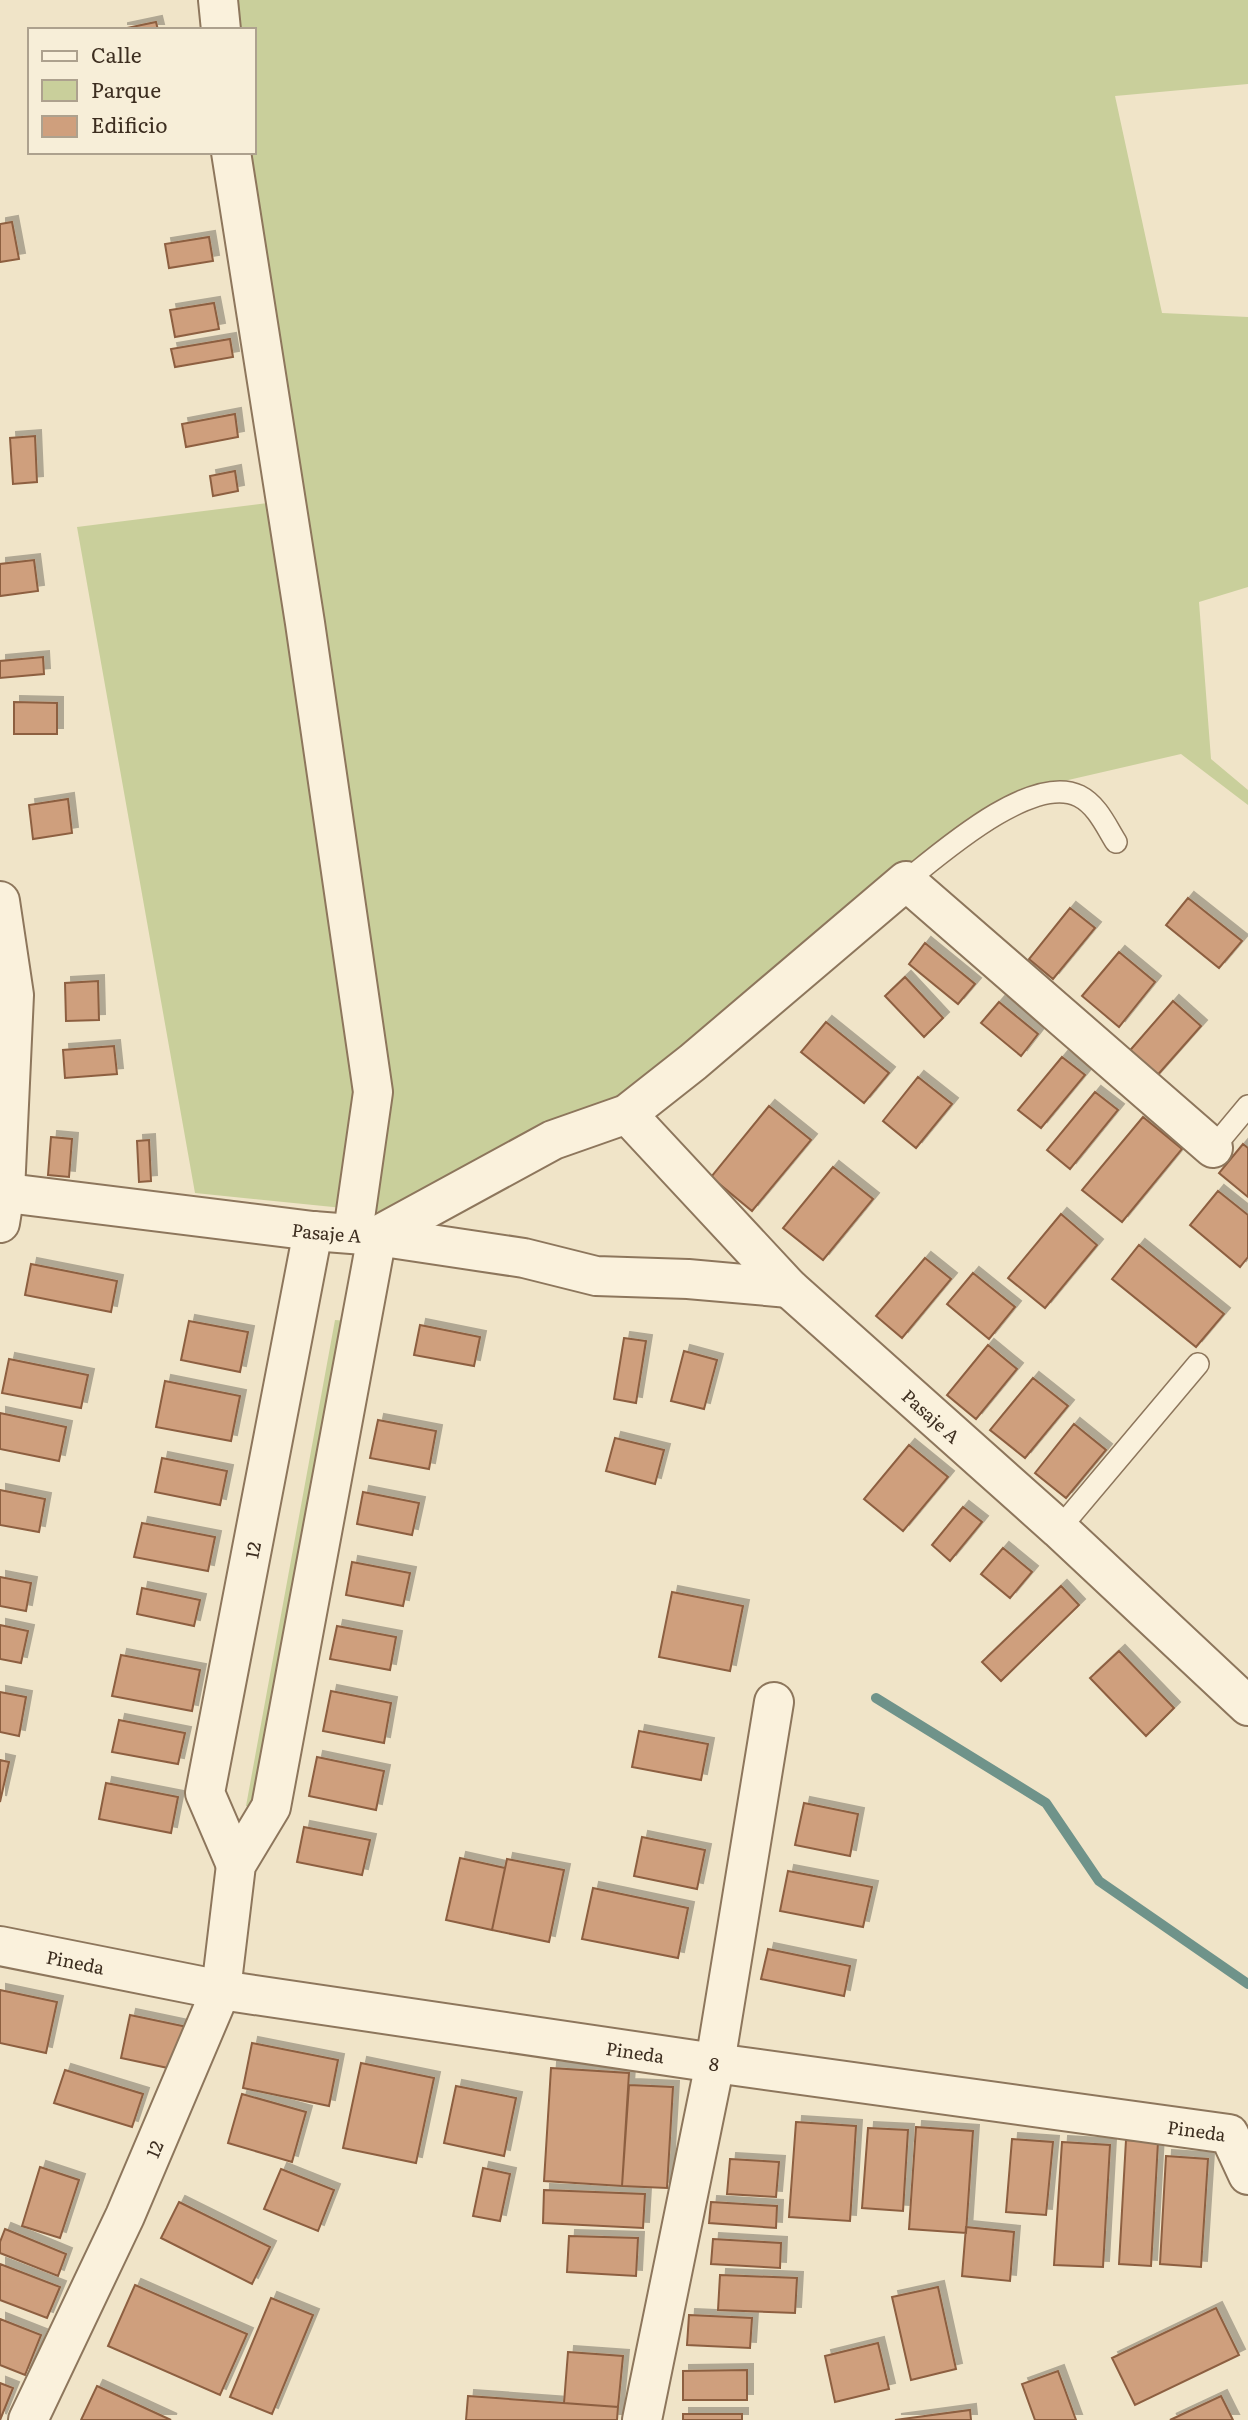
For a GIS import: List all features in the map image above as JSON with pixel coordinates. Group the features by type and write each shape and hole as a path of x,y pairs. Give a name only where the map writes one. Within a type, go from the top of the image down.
{"street":[{"path":"218,0 221,28"},
{"name":"12","path":"28,2420 125,2216 221,1990 236,1865 271,1807 365,1234 373,1092 305,623 231,154"},
{"path":"906,881 1213,1148"},
{"name":"Pasaje A","path":"2,1202 365,1234 553,1140 627,1114 693,1062 906,881"},
{"path":"0,901 15,995 2,1202"},
{"name":"Pasaje A","path":"627,1114 789,1288 1059,1529 1248,1706"},
{"name":"12","path":"236,1865 205,1793 313,1231"},
{"path":"365,1234 524,1258 596,1276 688,1279 789,1288"},
{"name":"8","path":"642,2420 715,2063 774,1702"},
{"name":"Pineda","path":"0,1946 221,1990 715,2063 1238,2127 1248,2175"}],"lane":[{"path":"906,881 968,831 1010,807 1046,792 1069,792 1089,803 1116,842"},
{"path":"1213,1148 1248,1106"},
{"path":"1059,1529 1198,1364"}],"green space":[{"path":"230,0 1248,0 1248,84 1115,96 1162,313 1248,317 1248,587 1199,602 1211,759 1248,790 1248,805 1181,754 1038,787 649,1099 412,1215 195,1193 77,527 291,500 248,154 256,154 256,28 234,28"},
{"path":"335,1320 349,1321 260,1810 246,1806"}],"building":[{"path":"156,22 158,28 127,28"},
{"path":"12,222 19,259 0,262 0,224"},
{"path":"209,237 213,261 169,268 165,244"},
{"path":"214,303 219,329 175,337 170,310"},
{"path":"230,339 233,357 175,367 171,349"},
{"path":"235,414 238,437 186,447 182,424"},
{"path":"35,436 37,482 13,484 10,438"},
{"path":"235,471 238,491 213,496 210,476"},
{"path":"34,560 38,591 0,596 0,564"},
{"path":"43,657 44,674 0,678 0,661"},
{"path":"14,702 57,703 57,734 14,734"},
{"path":"68,799 72,833 33,839 29,805"},
{"path":"1188,898 1242,941 1219,968 1166,925"},
{"path":"1070,908 1095,928 1053,979 1029,959"},
{"path":"925,943 975,984 958,1004 909,964"},
{"path":"1119,952 1155,982 1119,1027 1082,996"},
{"path":"905,977 943,1018 924,1037 885,996"},
{"path":"98,981 99,1020 66,1021 65,983"},
{"path":"1173,1001 1201,1026 1154,1079 1126,1055"},
{"path":"999,1002 1038,1034 1021,1056 981,1023"},
{"path":"826,1022 889,1073 864,1103 801,1052"},
{"path":"114,1046 117,1074 65,1078 63,1050"},
{"path":"1062,1057 1085,1075 1041,1128 1018,1110"},
{"path":"918,1077 952,1104 916,1148 883,1121"},
{"path":"1095,1092 1118,1110 1070,1169 1047,1150"},
{"path":"769,1106 811,1140 752,1211 711,1177"},
{"path":"1143,1117 1182,1149 1122,1222 1082,1190"},
{"path":"51,1137 72,1139 69,1177 48,1175"},
{"path":"149,1140 151,1181 139,1182 137,1141"},
{"path":"1243,1144 1248,1148 1248,1197 1219,1173"},
{"path":"833,1167 873,1199 823,1260 783,1228"},
{"path":"1218,1191 1248,1215 1248,1257 1240,1267 1190,1225"},
{"path":"1061,1214 1097,1245 1045,1308 1008,1278"},
{"path":"1139,1245 1224,1314 1196,1347 1112,1279"},
{"path":"925,1258 951,1279 902,1338 876,1316"},
{"path":"31,1264 117,1281 111,1312 25,1295"},
{"path":"973,1273 1015,1307 989,1339 947,1304"},
{"path":"189,1321 248,1332 240,1372 181,1360"},
{"path":"420,1325 480,1337 474,1366 414,1355"},
{"path":"624,1338 646,1341 636,1403 614,1399"},
{"path":"988,1345 1017,1369 976,1419 947,1395"},
{"path":"684,1351 717,1360 704,1409 671,1401"},
{"path":"9,1359 88,1375 81,1408 2,1393"},
{"path":"1033,1378 1068,1406 1025,1458 990,1430"},
{"path":"165,1381 240,1396 231,1441 156,1427"},
{"path":"0,1413 66,1427 59,1461 0,1449"},
{"path":"378,1420 436,1431 429,1469 370,1458"},
{"path":"1074,1424 1106,1450 1066,1498 1035,1473"},
{"path":"615,1438 664,1450 655,1484 606,1471"},
{"path":"909,1445 948,1477 903,1531 864,1499"},
{"path":"162,1458 227,1471 220,1505 155,1492"},
{"path":"0,1490 45,1499 39,1532 0,1525"},
{"path":"363,1492 419,1503 412,1535 357,1524"},
{"path":"963,1507 982,1522 950,1561 932,1545"},
{"path":"142,1523 215,1537 208,1571 134,1557"},
{"path":"1003,1548 1032,1572 1010,1598 981,1574"},
{"path":"352,1562 410,1573 403,1606 346,1595"},
{"path":"0,1577 31,1583 26,1611 0,1606"},
{"path":"1061,1586 1079,1605 1001,1681 982,1662"},
{"path":"142,1588 200,1600 194,1626 137,1614"},
{"path":"672,1592 743,1606 730,1671 659,1657"},
{"path":"0,1625 28,1631 21,1663 0,1659"},
{"path":"337,1626 396,1637 390,1670 330,1659"},
{"path":"1119,1651 1174,1708 1146,1736 1090,1678"},
{"path":"121,1655 200,1670 192,1711 112,1696"},
{"path":"331,1691 391,1703 384,1743 323,1731"},
{"path":"0,1692 26,1697 19,1736 0,1732"},
{"path":"119,1720 185,1733 178,1764 112,1752"},
{"path":"639,1731 708,1744 701,1780 632,1767"},
{"path":"317,1757 384,1771 376,1810 309,1796"},
{"path":"0,1760 9,1762 0,1802"},
{"path":"106,1783 178,1797 171,1833 99,1819"},
{"path":"804,1803 858,1814 850,1856 795,1845"},
{"path":"304,1827 370,1840 362,1875 297,1862"},
{"path":"642,1837 705,1850 697,1889 634,1876"},
{"path":"460,1858 505,1868 492,1930 446,1920"},
{"path":"507,1859 564,1870 549,1942 492,1930"},
{"path":"788,1871 872,1887 863,1927 780,1911"},
{"path":"593,1888 688,1908 678,1958 582,1939"},
{"path":"768,1949 850,1966 844,1996 761,1979"},
{"path":"0,1990 57,2002 46,2053 0,2043"},
{"path":"130,2015 192,2028 182,2071 121,2058"},
{"path":"252,2043 338,2060 329,2106 243,2088"},
{"path":"361,2063 434,2078 416,2163 343,2148"},
{"path":"551,2068 629,2073 622,2186 544,2181"},
{"path":"65,2070 143,2094 132,2127 54,2103"},
{"path":"629,2085 673,2087 667,2188 622,2186"},
{"path":"456,2086 516,2098 504,2156 444,2143"},
{"path":"242,2094 306,2112 292,2162 228,2143"},
{"path":"796,2122 856,2126 850,2221 789,2217"},
{"path":"916,2127 973,2131 966,2233 909,2229"},
{"path":"868,2128 908,2130 903,2211 862,2208"},
{"path":"1012,2139 1053,2142 1046,2215 1006,2212"},
{"path":"1126,2140 1158,2142 1151,2266 1119,2264"},
{"path":"1062,2142 1110,2145 1103,2267 1054,2265"},
{"path":"1166,2156 1208,2159 1201,2267 1160,2264"},
{"path":"730,2159 779,2162 776,2197 727,2194"},
{"path":"40,2167 79,2180 60,2238 22,2226"},
{"path":"483,2168 510,2174 500,2221 473,2216"},
{"path":"281,2169 334,2190 318,2231 264,2209"},
{"path":"544,2190 645,2194 643,2228 543,2223"},
{"path":"179,2202 270,2247 252,2284 161,2238"},
{"path":"711,2202 777,2206 776,2228 709,2223"},
{"path":"966,2227 1014,2232 1010,2281 962,2276"},
{"path":"5,2229 66,2254 58,2276 0,2253 0,2242"},
{"path":"569,2236 638,2238 636,2276 567,2272"},
{"path":"713,2239 781,2243 780,2268 711,2264"},
{"path":"0,2264 60,2287 47,2318 0,2300"},
{"path":"720,2275 797,2278 795,2313 718,2310"},
{"path":"135,2285 247,2334 220,2395 108,2346"},
{"path":"938,2287 956,2369 911,2380 892,2297"},
{"path":"271,2298 313,2315 272,2414 230,2397"},
{"path":"1216,2308 1239,2355 1135,2405 1112,2358"},
{"path":"689,2315 752,2318 750,2348 687,2345"},
{"path":"0,2319 41,2335 25,2375 0,2365"},
{"path":"878,2343 889,2389 835,2402 825,2356"},
{"path":"568,2352 623,2356 618,2407 564,2403"},
{"path":"747,2370 747,2400 683,2400 683,2371"},
{"path":"1058,2371 1076,2420 1035,2420 1022,2384"},
{"path":"0,2383 13,2388 0,2420"},
{"path":"97,2386 171,2420 81,2420"},
{"path":"468,2396 618,2407 617,2420 466,2420"},
{"path":"1221,2396 1233,2420 1170,2420"},
{"path":"970,2410 971,2420 895,2420"},
{"path":"683,2414 742,2414 742,2420 683,2420"}],"waterway":[{"path":"876,1698 1046,1803 1099,1881 1248,1984"}]}
